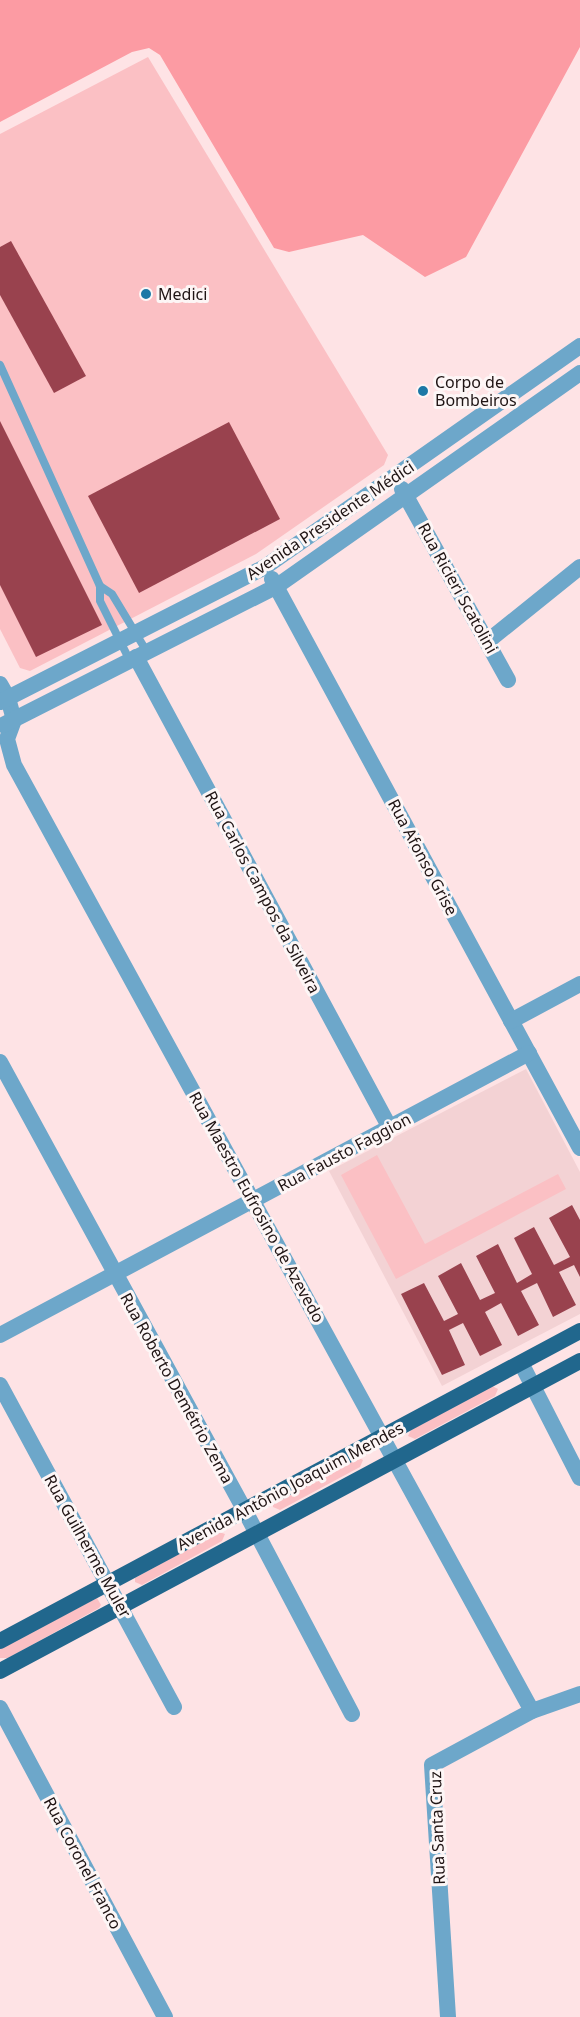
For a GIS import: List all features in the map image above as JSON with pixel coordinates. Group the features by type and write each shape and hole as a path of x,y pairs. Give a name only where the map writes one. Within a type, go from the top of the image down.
{"main road":[{"name":"Avenida Antônio Joaquim Mendes","path":"0,1641 580,1331"},
{"name":"Avenida Antônio Joaquim Mendes","path":"0,1671 122,1608 256,1533 580,1361"}],"street":[{"name":"Avenida Presidente Médici","path":"3,695 120,641 265,567 395,478 580,346"},
{"name":"Avenida Presidente Médici","path":"7,724 277,586 407,497 580,373"},
{"path":"516,391 529,409"},
{"name":"Rua Ricieri Scatolini","path":"395,478 488,641 507,680"},
{"path":"325,526 337,545"},
{"name":"Rua Afonso Grise","path":"265,567 580,1148"},
{"path":"488,641 580,567"},
{"name":"Rua Carlos Campos da Silveira","path":"138,656 390,1128"},
{"name":"Rua Maestro Eufrosino de Azevedo","path":"3,695 7,739 14,765 532,1711"},
{"path":"511,1021 580,984"},
{"name":"Rua Fausto Faggion","path":"0,1335 529,1053"},
{"name":"Rua Roberto Demétrio Zema","path":"0,1062 114,1275 245,1511 352,1714"},
{"path":"521,1363 580,1478"},
{"name":"Rua Guilherme Muler","path":"0,1385 174,1707"},
{"name":"Rua Santa Cruz","path":"448,2017 432,1765 532,1711 580,1694"},
{"name":"Rua Coronel Franco","path":"0,1708 165,2017"}],"lane":[{"path":"0,365 100,586 100,601 120,641 138,656"},
{"path":"100,586 112,594 136,633 138,656"}],"shaded area":[{"path":"0,0 580,0 580,47 466,257 425,277 363,235 289,252 274,248 160,55 149,48 132,52 0,122"},
{"name":"Medici","path":"148,57 388,455 384,465 256,554 30,671 20,668 0,629 0,134"},
{"path":"526,1069 580,1172 580,1314 442,1386 329,1171"},
{"path":"377,1155 425,1244 558,1174 566,1189 396,1279 341,1175"},
{"path":"492,1386 498,1389 495,1396 415,1439 408,1436 411,1430"},
{"path":"357,1457 363,1460 360,1467 280,1510 273,1507 273,1504"},
{"path":"219,1532 225,1534 222,1541 142,1585 135,1582 135,1578"},
{"path":"97,1598 101,1605 99,1608 8,1658 0,1658 0,1649"}],"building":[{"path":"11,241 86,376 54,393 0,295 0,247"},
{"path":"0,421 102,625 36,657 0,585"},
{"path":"229,422 280,519 139,593 88,496"},
{"path":"572,1205 580,1220 580,1277 574,1265 559,1272 576,1305 553,1317 537,1283 521,1291 539,1325 518,1336 501,1303 485,1312 502,1345 480,1356 463,1323 449,1330 465,1365 442,1375 401,1294 424,1283 444,1321 458,1314 438,1276 461,1263 480,1300 495,1293 476,1256 498,1244 517,1283 532,1274 514,1238 534,1227 554,1265 570,1257 549,1218"}],"place":[{"name":"Medici","path":"146,294"},
{"name":"Corpo de Bombeiros","path":"423,391"}]}
